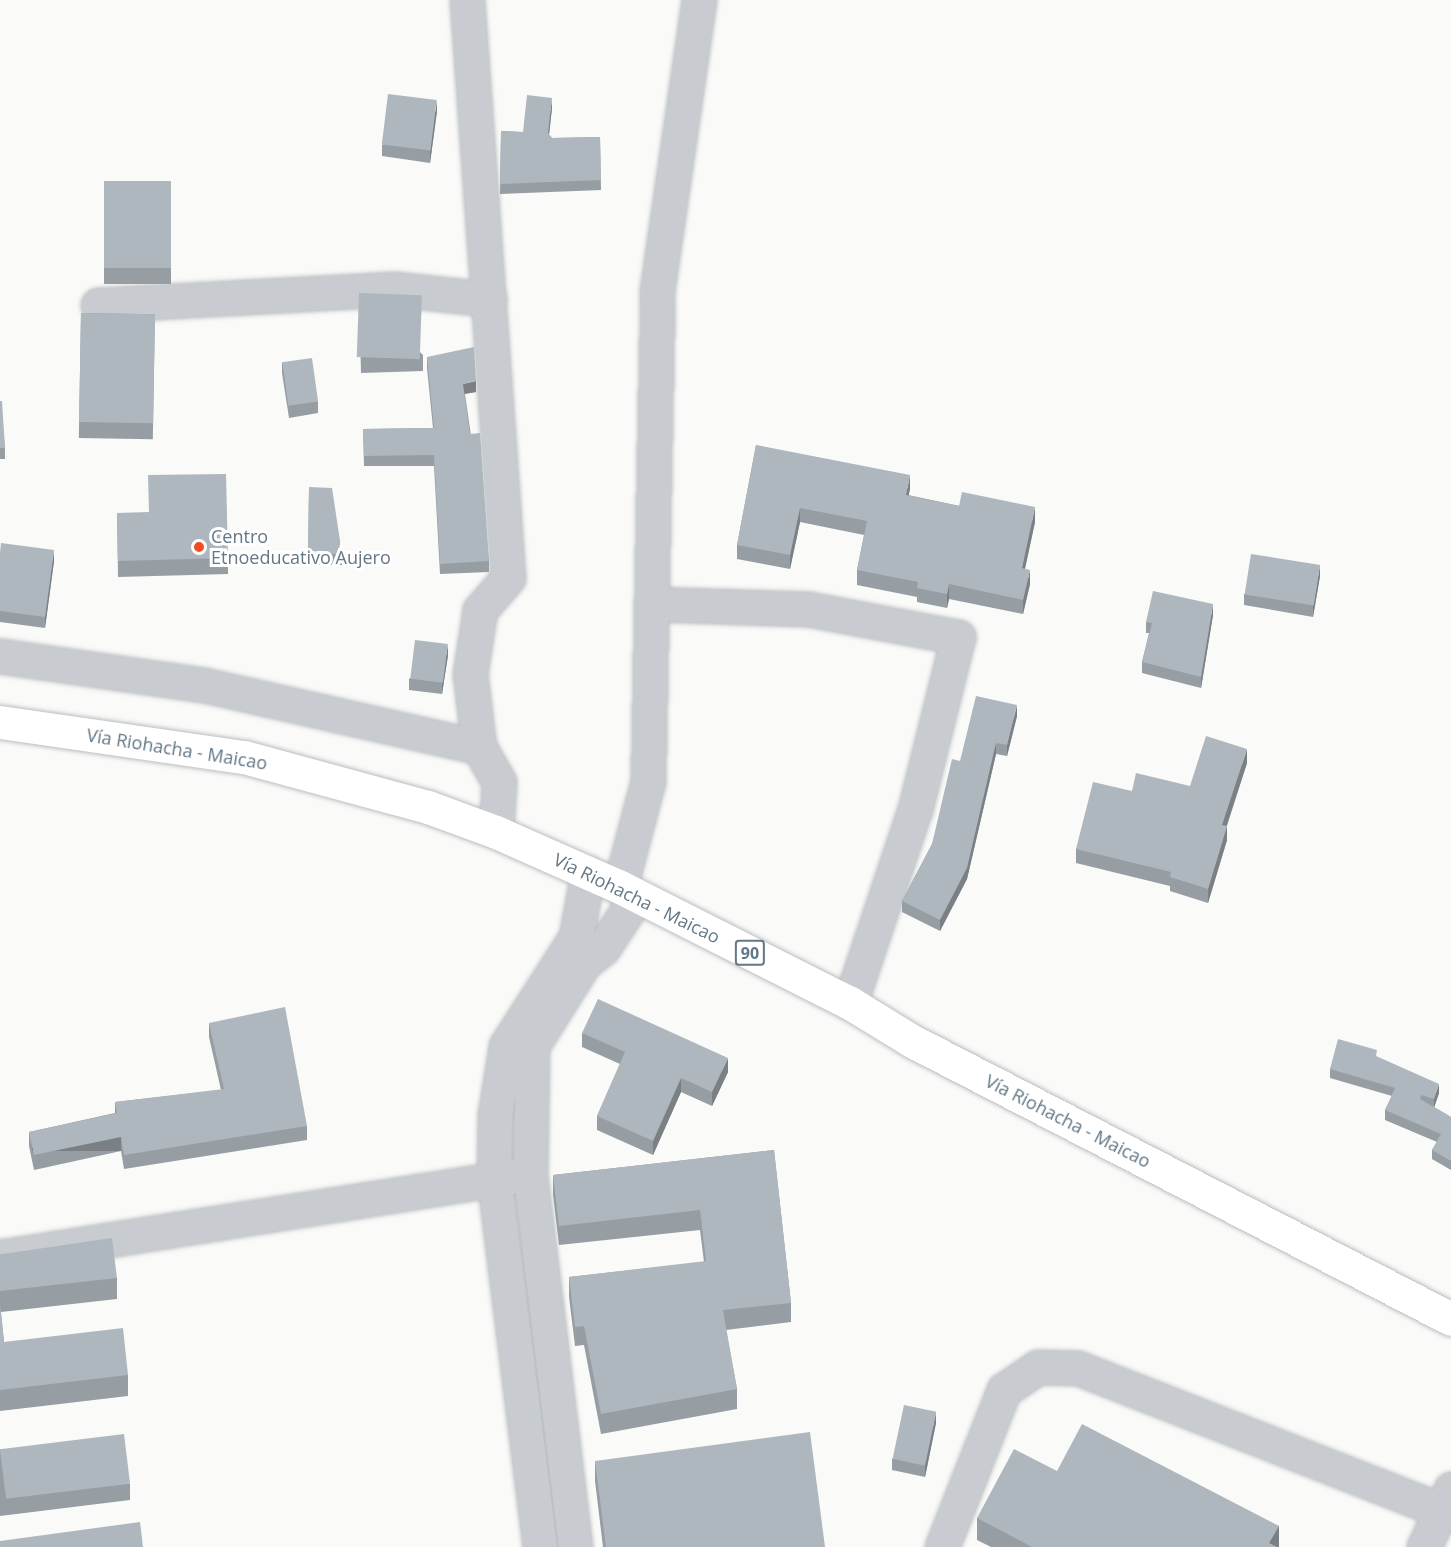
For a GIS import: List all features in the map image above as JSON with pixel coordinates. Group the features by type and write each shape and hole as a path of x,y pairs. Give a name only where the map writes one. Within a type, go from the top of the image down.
{"highway":[{"name":"Vía Riohacha - Maicao","path":"0,722 244,757 428,807 495,832 629,891 849,1003 912,1041 1451,1319"}],"street":[{"path":"466,0 508,578 480,610 470,674 479,747 499,782 495,832"},
{"path":"540,1547 494,1178 495,1115 506,1046 629,891 648,781 657,291 699,0"},
{"path":"98,305 394,290 489,299"},
{"path":"651,604 808,609 958,637 915,809 849,1003"},
{"path":"0,656 204,686 479,747"},
{"path":"575,1547 530,1174 532,1046 584,963 589,943 588,872"},
{"path":"0,1257 530,1174"},
{"path":"942,1547 1004,1390 1038,1367 1078,1368 1448,1504 1424,1547"}],"building":[{"path":"388,94 437,100 430,151 382,145"},
{"path":"527,95 552,98 548,133 552,138 600,137 601,180 500,184 501,131 523,132"},
{"path":"104,181 171,181 171,268 104,268"},
{"path":"359,293 422,295 420,359 357,357"},
{"path":"81,313 155,314 153,423 79,422"},
{"path":"474,347 476,381 463,384 470,434 480,433 489,561 440,564 434,455 364,456 363,429 434,428 427,357"},
{"path":"312,358 318,402 288,406 282,362"},
{"path":"0,401 2,401 5,448 0,448"},
{"path":"756,445 910,475 906,495 959,506 962,492 1035,507 1022,568 1030,570 1023,600 949,584 947,594 917,588 918,582 857,570 867,521 800,508 790,555 737,545"},
{"path":"226,474 228,558 118,561 117,513 149,512 148,475"},
{"path":"309,487 332,488 342,554 308,554"},
{"path":"1,543 54,550 45,617 0,611"},
{"path":"1251,554 1320,565 1314,605 1245,594"},
{"path":"1153,591 1213,604 1201,677 1142,662 1152,623 1146,622"},
{"path":"415,640 448,644 443,683 410,679"},
{"path":"976,696 1017,705 1007,745 996,743 967,868 940,920 902,901 932,844 952,759 960,761"},
{"path":"1206,736 1247,749 1222,825 1227,826 1208,889 1170,877 1171,872 1076,849 1093,782 1132,791 1136,773 1190,786"},
{"path":"598,999 728,1058 712,1092 681,1078 653,1141 597,1116 625,1052 582,1033"},
{"path":"285,1007 307,1126 124,1155 121,1137 34,1155 29,1132 117,1113 115,1102 224,1089 209,1023"},
{"path":"1338,1039 1377,1050 1376,1056 1439,1084 1434,1099 1421,1095 1420,1099 1451,1117 1451,1161 1432,1150 1441,1134 1385,1110 1395,1088 1330,1069"},
{"path":"774,1150 791,1303 723,1310 737,1389 601,1414 584,1326 575,1327 569,1277 706,1261 700,1210 559,1226 553,1175"},
{"path":"112,1238 117,1278 0,1291 0,1254"},
{"path":"0,1305 4,1342 123,1328 128,1375 0,1390"},
{"path":"904,1405 936,1412 925,1466 893,1459"},
{"path":"1082,1424 1279,1526 1269,1543 1277,1547 1032,1547 977,1518 1014,1449 1057,1471"},
{"path":"810,1432 825,1547 606,1547 595,1461"},
{"path":"124,1434 130,1484 6,1499 0,1449"},
{"path":"140,1522 143,1547 0,1547 0,1541"}],"place":[{"name":"Centro Etnoeducativo Aujero","path":"199,547"}]}
